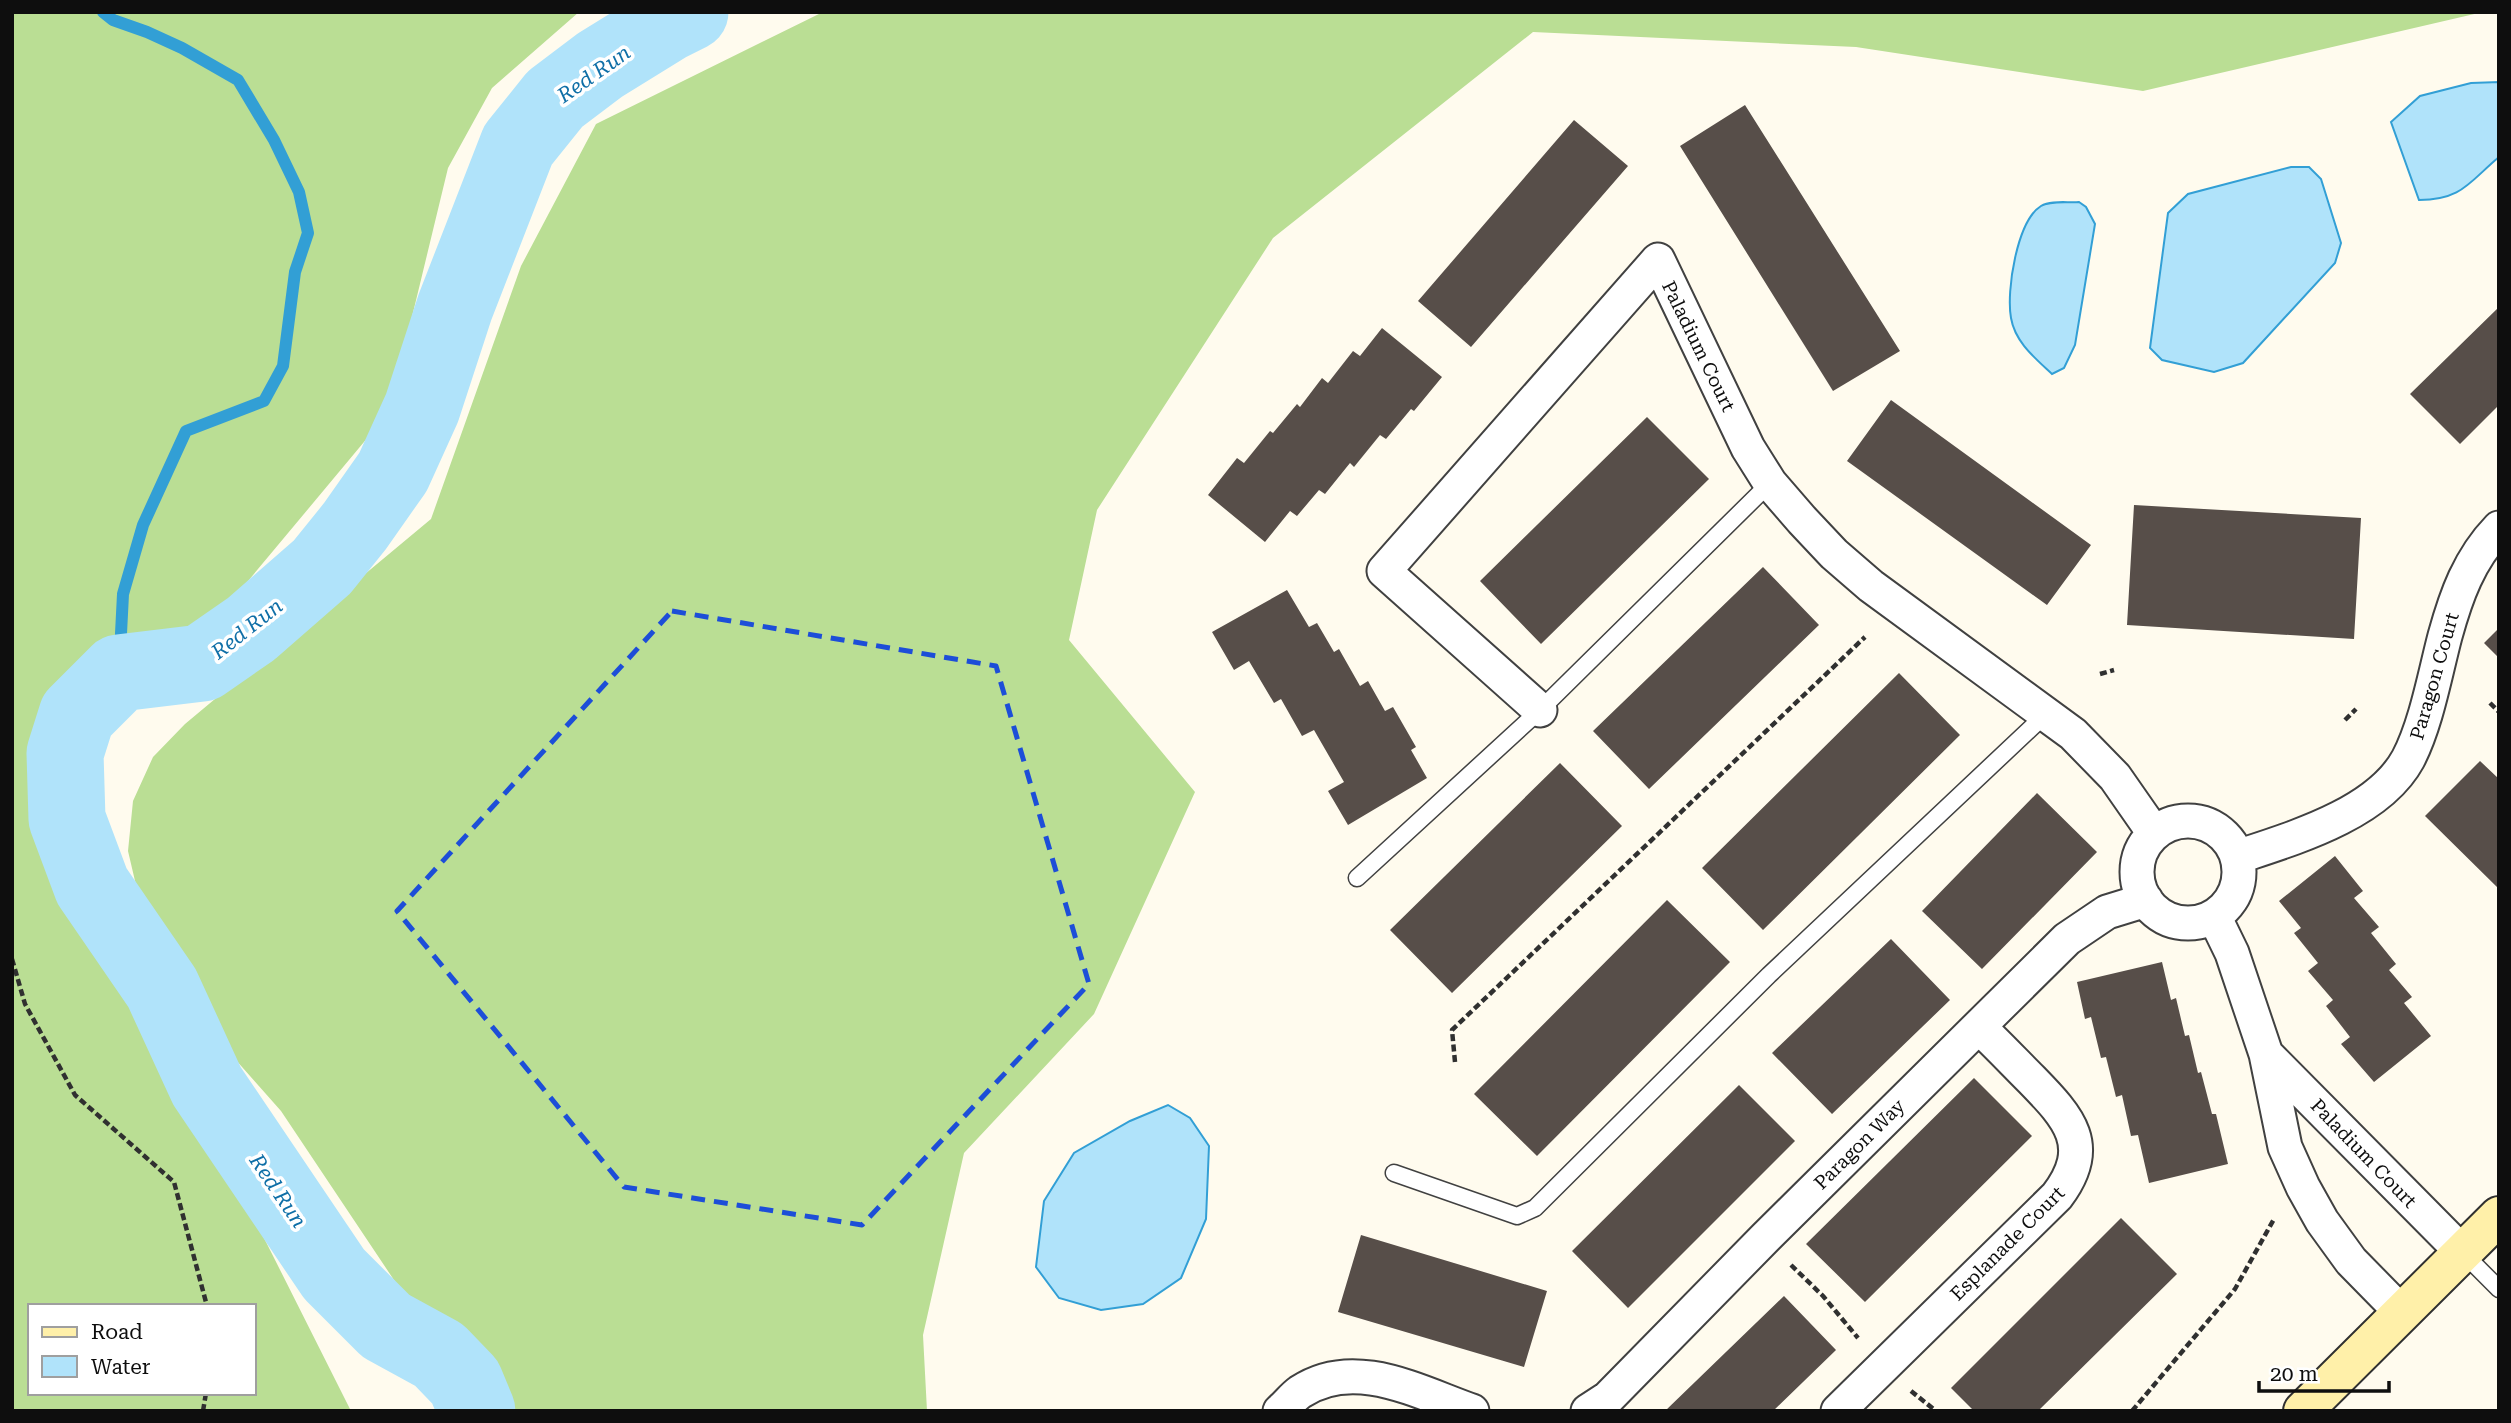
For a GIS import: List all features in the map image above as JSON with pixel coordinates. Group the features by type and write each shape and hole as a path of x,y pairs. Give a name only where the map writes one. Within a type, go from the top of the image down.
{"main road":[{"path":"2303,1411 2499,1216"}],"street":[{"name":"Paladium Court","path":"1540,710 1384,570 1658,260 1748,448 1770,483 1833,554 1871,586 2073,734 2115,777 2154,833"},
{"name":"Paragon Court","path":"2237,857 2275,845 2354,811 2383,791 2399,773 2418,736 2459,591 2471,564 2499,528"},
{"path":"2185,820 2202,822 2217,830 2230,842 2237,857 2239,868 2236,890 2223,909 2214,916 2190,923 2165,917 2146,901 2140,890 2137,866 2146,842 2168,824 2185,820"},
{"name":"Paragon Way","path":"1588,1411 1608,1398 1765,1238 2076,933 2107,912 2146,901"},
{"name":"Paladium Court","path":"2214,916 2232,953 2266,1054 2285,1147 2303,1186 2322,1221 2351,1261 2402,1313"},
{"name":"Esplanade Court","path":"1838,1411 2057,1196 2068,1181 2076,1144 2070,1124 2058,1106 1979,1027"},
{"name":"Paladium Court","path":"2266,1054 2462,1252"},
{"path":"1280,1411 1299,1392 1322,1380 1349,1375 1381,1379 1472,1411"}],"lane":[{"path":"1357,878 1540,710 1770,483"},
{"path":"1394,1173 1517,1216 1535,1208 1769,975 2047,713"},
{"path":"2462,1252 2499,1289"}],"path":[{"path":"1455,1062 1452,1030 1865,637"},
{"path":"2100,674 2114,670"},
{"path":"2490,703 2499,712"},
{"path":"2344,720 2356,709"},
{"path":"12,959 25,1004 75,1095 174,1182 206,1304"},
{"path":"2132,1411 2235,1289 2274,1219"},
{"path":"1788,1262 1823,1296 1864,1346"},
{"path":"1906,1387 1936,1411"}],"highlighted area":[{"path":"672,611 996,666 1089,984 862,1225 624,1187 397,911"}],"green space":[{"path":"12,12 579,12 492,88 448,168 389,412 193,647 53,771 102,955 264,1238 351,1411 12,1411"},
{"path":"823,12 2483,12 2143,91 1856,47 1533,32 1273,238 1097,510 1069,640 1195,792 1094,1014 964,1153 923,1335 927,1411 506,1411 505,1404 404,1295 281,1111 180,997 139,898 128,851 133,801 153,757 185,724 431,519 521,266 596,124"}],"water":[{"path":"2499,82 2499,157 2472,182 2455,193 2419,200 2391,122 2420,96 2471,83"},
{"path":"2291,167 2309,167 2321,179 2341,243 2335,263 2243,363 2214,372 2162,360 2150,348 2168,213 2188,194"},
{"path":"2079,202 2086,207 2095,224 2075,345 2064,368 2052,374 2027,349 2013,327 2010,306 2012,275 2025,226 2033,214 2045,204"},
{"path":"1168,1105 1190,1118 1209,1146 1206,1219 1181,1278 1143,1304 1101,1310 1059,1298 1036,1267 1044,1201 1074,1153 1130,1121"}],"building":[{"path":"1745,105 1900,351 1833,391 1680,146"},
{"path":"1574,120 1628,166 1471,347 1418,301"},
{"path":"2499,307 2499,405 2460,444 2410,394"},
{"path":"1382,328 1442,377 1386,439 1380,435 1354,467 1350,463 1325,494 1319,490 1297,516 1290,511 1265,542 1208,495 1237,458 1244,463 1297,404 1300,407 1322,378 1328,383 1353,351 1360,356"},
{"path":"1891,400 2091,545 2047,605 1847,461"},
{"path":"1647,417 1709,479 1541,644 1480,581"},
{"path":"2134,505 2361,518 2354,639 2127,625"},
{"path":"1763,567 1819,625 1649,789 1593,731"},
{"path":"1287,590 1309,627 1317,623 1334,652 1339,649 1360,686 1368,681 1385,711 1393,707 1416,747 1411,750 1427,778 1348,825 1328,791 1344,782 1314,730 1302,736 1281,699 1274,703 1249,661 1234,670 1212,632"},
{"path":"2499,628 2499,658 2484,643"},
{"path":"1899,673 1960,735 1763,930 1702,868"},
{"path":"2480,761 2499,779 2499,889 2425,816"},
{"path":"1560,763 1622,826 1452,993 1390,930"},
{"path":"2037,793 2097,852 1982,969 1922,911"},
{"path":"2335,856 2363,891 2354,898 2379,927 2371,933 2396,964 2389,970 2412,997 2404,1003 2431,1036 2374,1082 2341,1044 2350,1037 2326,1006 2333,1000 2308,971 2318,963 2294,933 2301,928 2279,901"},
{"path":"1667,900 1730,962 1537,1156 1474,1094"},
{"path":"1891,939 1950,1000 1832,1114 1772,1053"},
{"path":"2162,962 2171,1000 2176,998 2185,1036 2189,1035 2212,1114 2216,1114 2228,1164 2149,1183 2138,1135 2131,1136 2122,1095 2116,1097 2106,1057 2101,1058 2091,1017 2085,1019 2077,982"},
{"path":"1974,1078 2032,1136 1865,1302 1806,1244"},
{"path":"1739,1085 1795,1141 1628,1308 1572,1251"},
{"path":"2121,1218 2177,1274 2038,1411 1974,1411 1951,1388"},
{"path":"1361,1235 1547,1291 1524,1367 1338,1312"},
{"path":"1784,1296 1836,1350 1773,1411 1665,1411"}],"waterway":[{"path":"103,12 113,20 182,48 238,80 274,140 299,192 308,233 295,272 283,366 264,401 186,431 143,525 123,594 119,673"},
{"name":"Red Run","path":"477,1411 465,1382 439,1355 386,1326 334,1274 207,1086 162,988 92,886 67,819 65,753 77,715 119,673 202,663 251,629 322,567 393,472 422,408 455,307 518,145 555,99 600,65 690,12"}]}
